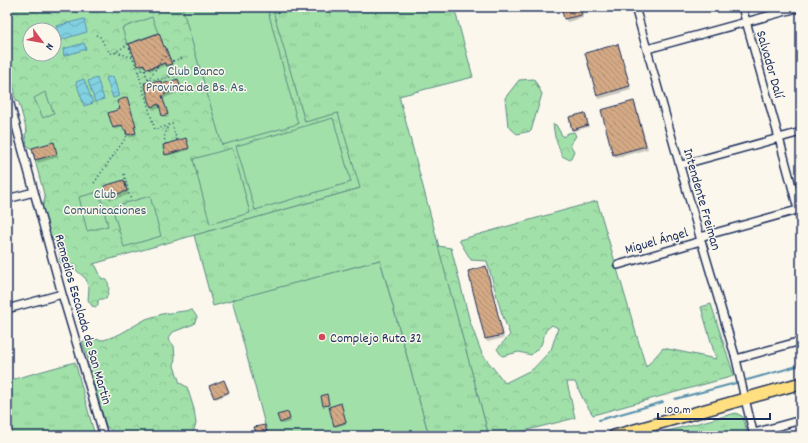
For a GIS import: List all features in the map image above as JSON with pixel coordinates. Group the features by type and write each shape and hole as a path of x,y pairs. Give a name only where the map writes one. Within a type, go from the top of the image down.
{"main road":[{"path":"614,436 635,433 801,383"}],"street":[{"name":"Intendente Freiman","path":"636,7 736,359 754,435"},
{"name":"Salvador Dalí","path":"742,7 800,210 801,220"},
{"path":"647,49 801,7"},
{"name":"Remedios Escalada de San Martin","path":"7,93 62,294 104,436"},
{"path":"681,166 801,132"},
{"path":"7,199 34,192"},
{"name":"Miguel Ángel","path":"618,265 800,210"},
{"path":"7,309 62,294"},
{"path":"736,359 801,341"},
{"path":"754,435 801,420"}],"path":[{"path":"96,35 100,37 103,44 113,54 116,52 133,58"},
{"path":"116,52 128,43 155,130 172,124 177,141"},
{"path":"148,80 158,66 163,55 173,61 182,58"},
{"path":"168,78 173,61"},
{"path":"138,72 158,66"},
{"path":"145,71 148,80"},
{"path":"148,80 187,74"},
{"path":"166,144 164,138 168,125"},
{"path":"94,183 127,136 125,130"},
{"path":"124,174 131,201"}],"green space":[{"path":"7,7 272,7 305,122 338,113 360,188 93,264 96,266 102,279 107,280 109,290 106,299 100,299 97,307 92,306 88,300 89,287 86,279 75,269 66,271 64,264 60,262 58,248 38,209 43,205 45,198 32,149 27,146 25,134 27,132 19,103 14,95 15,91 8,66"},
{"path":"182,7 267,7 298,124 222,145"},
{"path":"271,7 454,7 473,77 399,96 489,436 429,436 380,260 213,306 194,235 360,188 305,122"},
{"path":"152,17 158,33 127,44 122,28"},
{"path":"534,79 542,94 531,131 517,134 508,126 505,98 519,80"},
{"path":"45,92 54,113 43,118 34,98"},
{"path":"333,118 351,182 255,210 236,146"},
{"path":"553,124 556,125 563,137 568,133 574,132 576,136 570,145 574,151 570,160 562,156 555,137"},
{"path":"232,148 250,213 210,224 193,159"},
{"path":"99,192 108,226 87,231 79,197"},
{"path":"150,196 161,236 124,247 112,207"},
{"path":"597,201 646,367 663,348 716,359 701,307 711,304 734,376 593,415 575,382 567,382 575,418 504,436 489,436 438,246 451,248 470,322 482,354 505,383 533,369 551,350 558,328 552,325 546,330 541,345 531,355 519,352 502,356 497,349 510,335 501,311 487,261 471,260 459,240"},
{"name":"Complejo Ruta 32","path":"380,260 429,436 268,436 232,300"},
{"path":"192,310 197,317 194,324 173,332 168,339 174,346 174,366 180,383 187,387 194,409 196,423 192,436 115,436 115,434 106,426 87,355 82,342 89,339 104,340 120,334 146,319 162,314"},
{"path":"75,362 95,436 7,436 7,381"},
{"path":"736,413 743,417 748,436 649,436"}],"water":[{"path":"84,19 87,32 62,39 62,24"},
{"path":"84,43 86,49 64,56 63,49"},
{"path":"113,76 119,96 113,98 106,78"},
{"path":"97,78 104,99 95,102 88,81"},
{"path":"84,79 93,103 84,106 76,82"}],"building":[{"path":"561,7 580,7 582,15 564,19"},
{"path":"159,33 172,64 166,66 165,63 147,69 144,64 138,66 129,44"},
{"path":"618,44 630,86 597,96 585,53"},
{"path":"178,79 181,89 165,93 165,95 162,96 168,114 162,116 159,104 151,107 144,83 161,81 162,84"},
{"path":"127,97 136,126 134,127 136,133 127,135 126,130 124,130 122,125 113,128 108,113 120,109 117,101"},
{"path":"634,101 646,146 613,155 601,110"},
{"path":"585,113 588,125 572,130 569,117"},
{"path":"186,138 189,148 165,155 163,145"},
{"path":"54,142 57,154 35,160 32,148"},
{"path":"124,180 127,191 107,197 104,186"},
{"path":"486,266 503,335 485,339 468,271"},
{"path":"224,380 229,392 214,398 209,386"},
{"path":"327,394 329,405 323,406 321,396"},
{"path":"341,403 346,422 334,426 329,407"},
{"path":"288,412 290,419 280,423 277,415"},
{"path":"265,425 268,436 257,436 254,427"}],"waterway":[{"path":"747,380 801,365"},
{"path":"675,399 736,383"},
{"path":"599,420 663,402"}],"place":[{"name":"Complejo Ruta 32","path":"322,337"}],"park label":[{"name":"Club Banco Provincia de Bs. As.","path":"196,78"},
{"name":"Club Comunicaciones","path":"105,202"}]}
